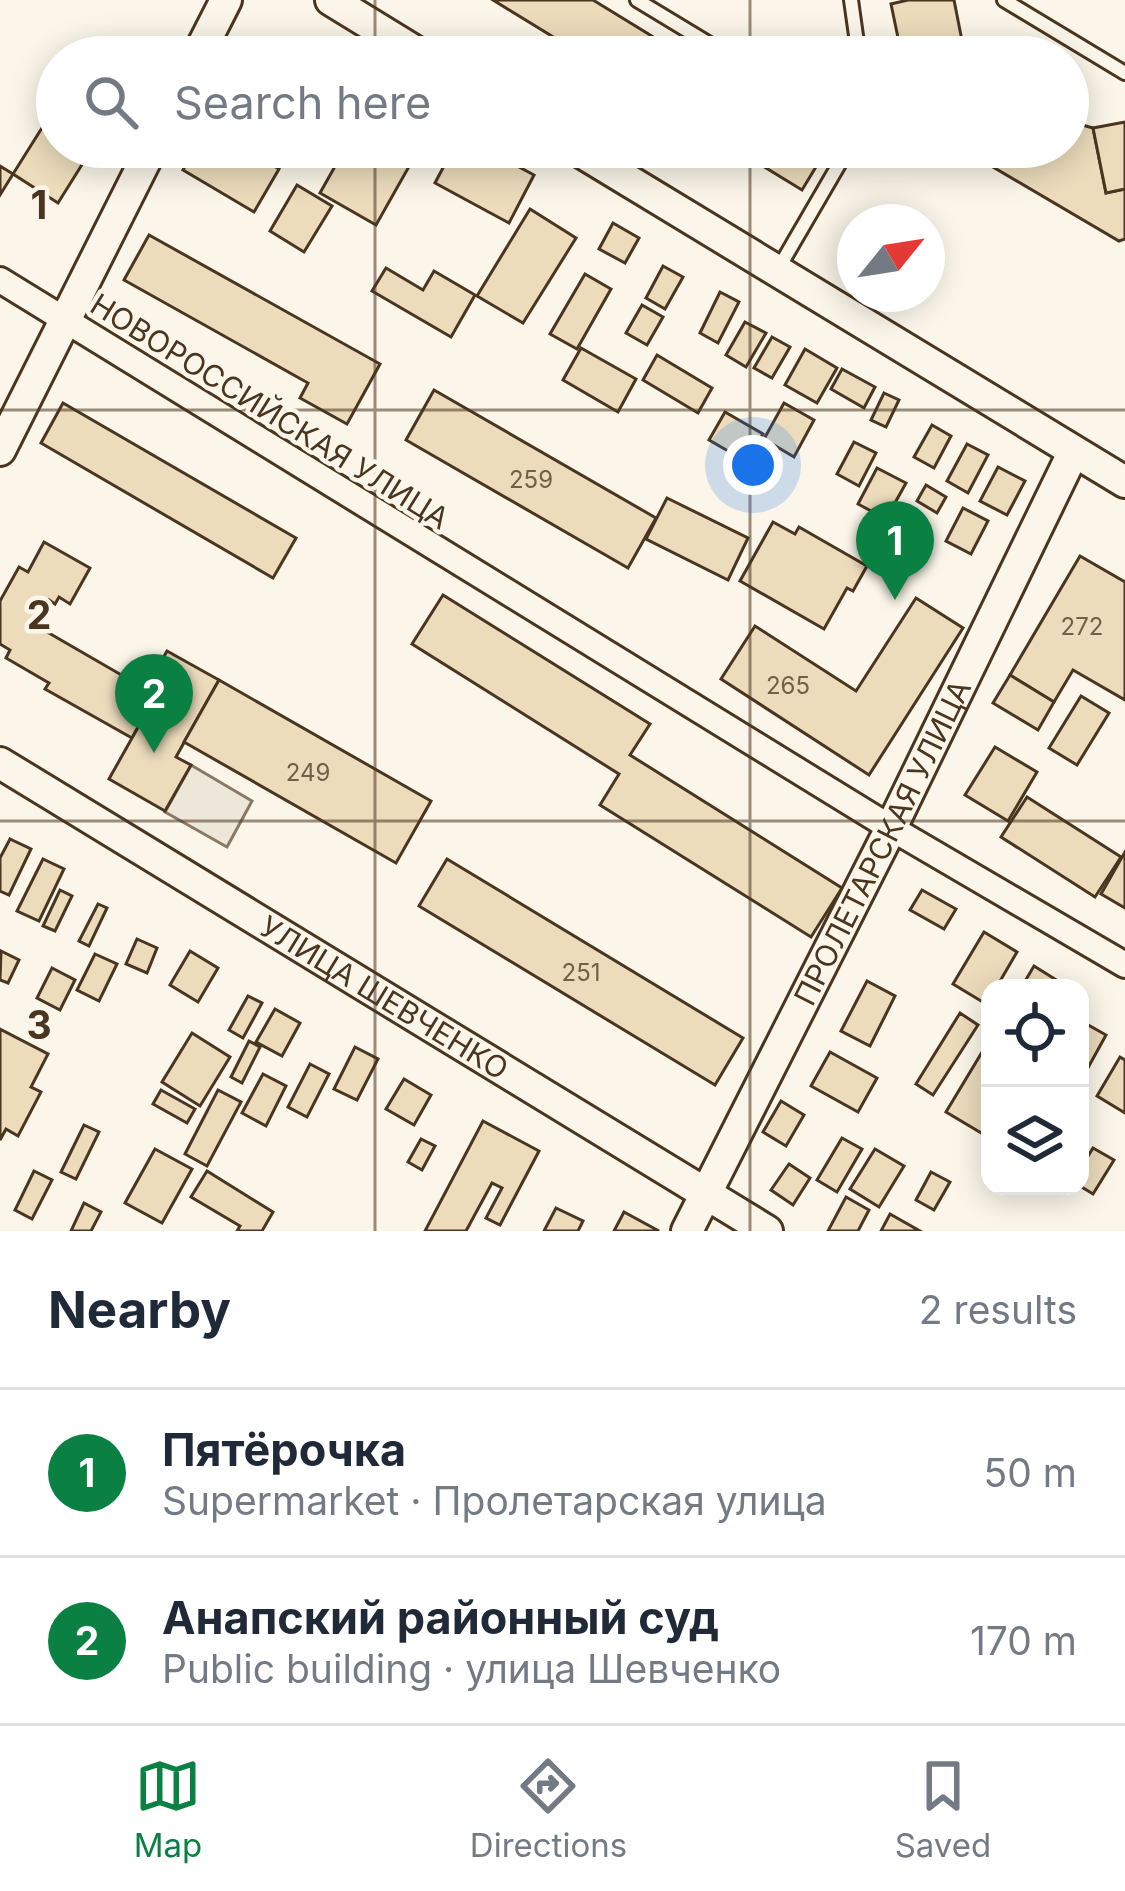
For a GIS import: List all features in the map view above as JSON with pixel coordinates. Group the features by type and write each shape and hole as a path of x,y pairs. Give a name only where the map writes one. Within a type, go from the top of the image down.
{"street":[{"path":"208,36 226,0"},
{"path":"331,0 390,36"},
{"path":"0,450 141,168"},
{"path":"608,168 1125,482"},
{"name":"НОВОРОССИЙСКАЯ УЛИЦА","path":"0,280 891,827 1125,965"},
{"name":"ПРОЛЕТАРСКАЯ УЛИЦА","path":"686,1231 891,827 1073,453"},
{"name":"УЛИЦА ШЕВЧЕНКО","path":"0,763 766,1231"}],"lane":[{"path":"637,0 696,36"},
{"path":"851,0 856,36"},
{"path":"1004,0 1064,36"},
{"path":"1089,51 1125,73"},
{"path":"777,271 837,168"}],"shaded area":[{"path":"191,765 252,801 227,847 165,812"}],"building":[{"path":"493,0 593,0 652,36 552,36"},
{"path":"954,0 961,36 898,36 891,4"},
{"path":"1125,122 1125,189 1106,193 1093,128"},
{"path":"1089,127 1093,128 1106,193 1125,189 1125,239 1119,241 995,168 1089,168"},
{"path":"36,137 36,168 80,168 58,203 13,174"},
{"path":"0,166 13,174 0,195"},
{"path":"184,168 279,169 254,212"},
{"path":"334,168 408,168 376,225 320,193"},
{"path":"443,168 521,168 534,175 509,223 435,183"},
{"path":"766,168 815,168 802,190"},
{"path":"297,185 332,206 304,252 270,231"},
{"path":"530,209 576,238 523,323 477,296"},
{"path":"613,223 639,238 625,263 599,249"},
{"path":"149,235 380,364 347,424 300,398 308,383 124,280"},
{"path":"663,266 683,277 665,309 646,298"},
{"path":"386,268 423,290 434,271 475,295 451,337 372,291"},
{"path":"585,274 611,289 577,349 550,334"},
{"path":"720,292 739,302 718,343 700,333"},
{"path":"642,305 663,317 647,345 626,333"},
{"path":"745,322 766,333 746,367 726,355"},
{"path":"772,337 790,347 772,378 754,368"},
{"path":"581,348 636,379 618,412 563,380"},
{"path":"805,349 837,368 817,403 785,385"},
{"path":"657,355 712,388 698,413 643,380"},
{"path":"842,369 875,387 864,408 831,389"},
{"path":"434,390 656,518 628,568 406,440"},
{"path":"884,393 899,400 886,427 871,420"},
{"path":"63,403 296,538 273,578 41,443"},
{"path":"784,403 814,420 794,457 764,439"},
{"path":"725,412 763,434 747,462 709,440"},
{"path":"932,425 951,436 934,468 914,457"},
{"path":"854,442 876,453 859,486 837,474"},
{"path":"967,444 988,455 968,493 947,481"},
{"path":"998,467 1025,481 1007,515 980,501"},
{"path":"877,468 906,483 886,519 858,504"},
{"path":"926,485 946,497 937,513 917,501"},
{"path":"667,498 748,538 728,580 646,539"},
{"path":"963,508 988,521 971,554 946,541"},
{"path":"773,522 795,534 799,527 867,566 853,591 847,588 824,629 740,581"},
{"path":"44,542 90,568 70,604 59,597 55,604 49,600 35,625 156,695 132,738 45,689 49,683 6,658 10,650 0,644 0,601 19,567 28,572"},
{"path":"1080,556 1125,582 1125,700 1073,670 1054,702 1010,675"},
{"path":"443,595 650,724 630,755 842,888 811,937 600,805 619,774 412,644"},
{"path":"916,598 963,628 869,775 721,679 755,626 856,691"},
{"path":"167,651 219,680 176,757 191,765 165,811 109,779 168,674 157,669"},
{"path":"1010,675 1054,702 1038,730 993,703"},
{"path":"219,680 431,801 396,863 184,742"},
{"path":"1081,696 1109,713 1077,765 1049,748"},
{"path":"995,747 1037,772 1008,821 965,795"},
{"path":"1027,797 1121,857 1095,897 1001,837"},
{"path":"10,839 31,849 9,895 0,891 0,858"},
{"path":"1125,852 1125,908 1101,894"},
{"path":"43,859 64,869 39,921 17,911"},
{"path":"447,859 743,1038 715,1085 419,906"},
{"path":"60,890 72,896 55,931 43,926"},
{"path":"922,890 956,909 944,929 910,910"},
{"path":"98,904 107,908 89,946 79,941"},
{"path":"984,932 1017,952 1001,979 981,979 981,1001 953,984"},
{"path":"137,939 157,948 147,973 126,964"},
{"path":"1,951 19,960 8,983 0,980"},
{"path":"190,951 218,968 198,1002 170,985"},
{"path":"95,954 117,964 99,1001 77,990"},
{"path":"1034,966 1055,979 1026,979"},
{"path":"52,968 75,980 60,1010 37,998"},
{"path":"867,981 895,996 870,1046 841,1031"},
{"path":"248,996 262,1003 243,1038 229,1030"},
{"path":"275,1009 300,1023 282,1056 256,1042"},
{"path":"960,1013 978,1025 933,1095 916,1084"},
{"path":"1089,1025 1106,1035 1089,1066"},
{"path":"0,1029 48,1054 31,1087 41,1092 18,1136 6,1129 0,1140"},
{"path":"192,1033 230,1057 200,1106 162,1082"},
{"path":"249,1041 260,1047 242,1083 231,1077"},
{"path":"355,1047 378,1059 357,1100 334,1089"},
{"path":"830,1052 877,1078 858,1112 811,1086"},
{"path":"981,1054 981,1133 946,1112"},
{"path":"1120,1057 1125,1060 1125,1113 1097,1096"},
{"path":"310,1064 329,1074 307,1117 288,1107"},
{"path":"263,1074 286,1086 266,1126 242,1113"},
{"path":"404,1079 431,1095 414,1125 386,1109"},
{"path":"161,1090 195,1109 187,1123 153,1104"},
{"path":"218,1090 241,1102 207,1166 185,1154"},
{"path":"781,1101 804,1115 786,1146 763,1132"},
{"path":"483,1121 539,1151 500,1225 486,1218 502,1188 492,1183 466,1231 425,1231"},
{"path":"84,1125 99,1132 76,1179 61,1172"},
{"path":"842,1138 862,1149 837,1192 817,1180"},
{"path":"421,1139 435,1146 422,1170 408,1162"},
{"path":"1093,1148 1114,1160 1093,1194 1089,1192"},
{"path":"155,1149 192,1169 162,1223 125,1203"},
{"path":"875,1149 904,1166 879,1207 850,1189"},
{"path":"789,1164 810,1178 793,1205 771,1190"},
{"path":"34,1171 52,1180 32,1219 15,1210"},
{"path":"207,1171 273,1212 262,1231 237,1231 240,1226 191,1197"},
{"path":"931,1172 950,1182 934,1210 916,1200"},
{"path":"846,1197 869,1210 858,1231 828,1231"},
{"path":"84,1203 101,1212 91,1231 71,1231"},
{"path":"556,1208 583,1221 578,1231 544,1231"},
{"path":"624,1212 659,1231 614,1231"},
{"path":"890,1214 920,1231 881,1231"}],"place":[{"name":"Пятёрочка","path":"895,600"},
{"name":"Анапский районный суд","path":"154,753"}]}
